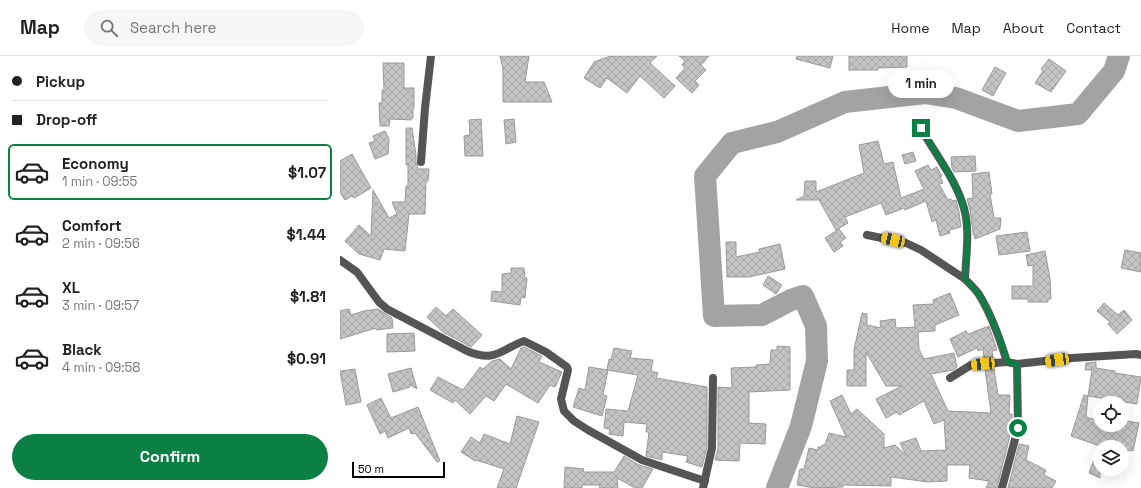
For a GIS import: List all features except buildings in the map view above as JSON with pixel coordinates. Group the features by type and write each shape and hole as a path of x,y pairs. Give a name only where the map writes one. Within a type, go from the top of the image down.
{"street":[{"path":"421,162 431,56"},
{"path":"921,128 962,201 967,229 965,279"},
{"path":"867,235 906,243 921,250 965,279 977,291 985,306 1008,362"},
{"path":"340,260 356,272 379,302 387,309 466,351 478,356 494,355 524,341 546,352 567,367 568,370 561,399 564,411 574,421 642,460 704,485 712,448 713,378"},
{"path":"950,378 971,365 1008,362 1017,364 1072,358 1141,354"},
{"path":"1002,488 1018,428 1017,364"}],"waterway":[{"path":"777,488 801,426 817,361 816,326 803,296 791,300 762,315 714,316 705,176 732,143 777,132 845,102 925,93 956,98 1018,121 1078,114 1114,71 1119,56"}],"route":[{"path":"921,128 962,201 967,229 965,279 977,291 985,306 1008,362 1017,364 1018,428"}]}
